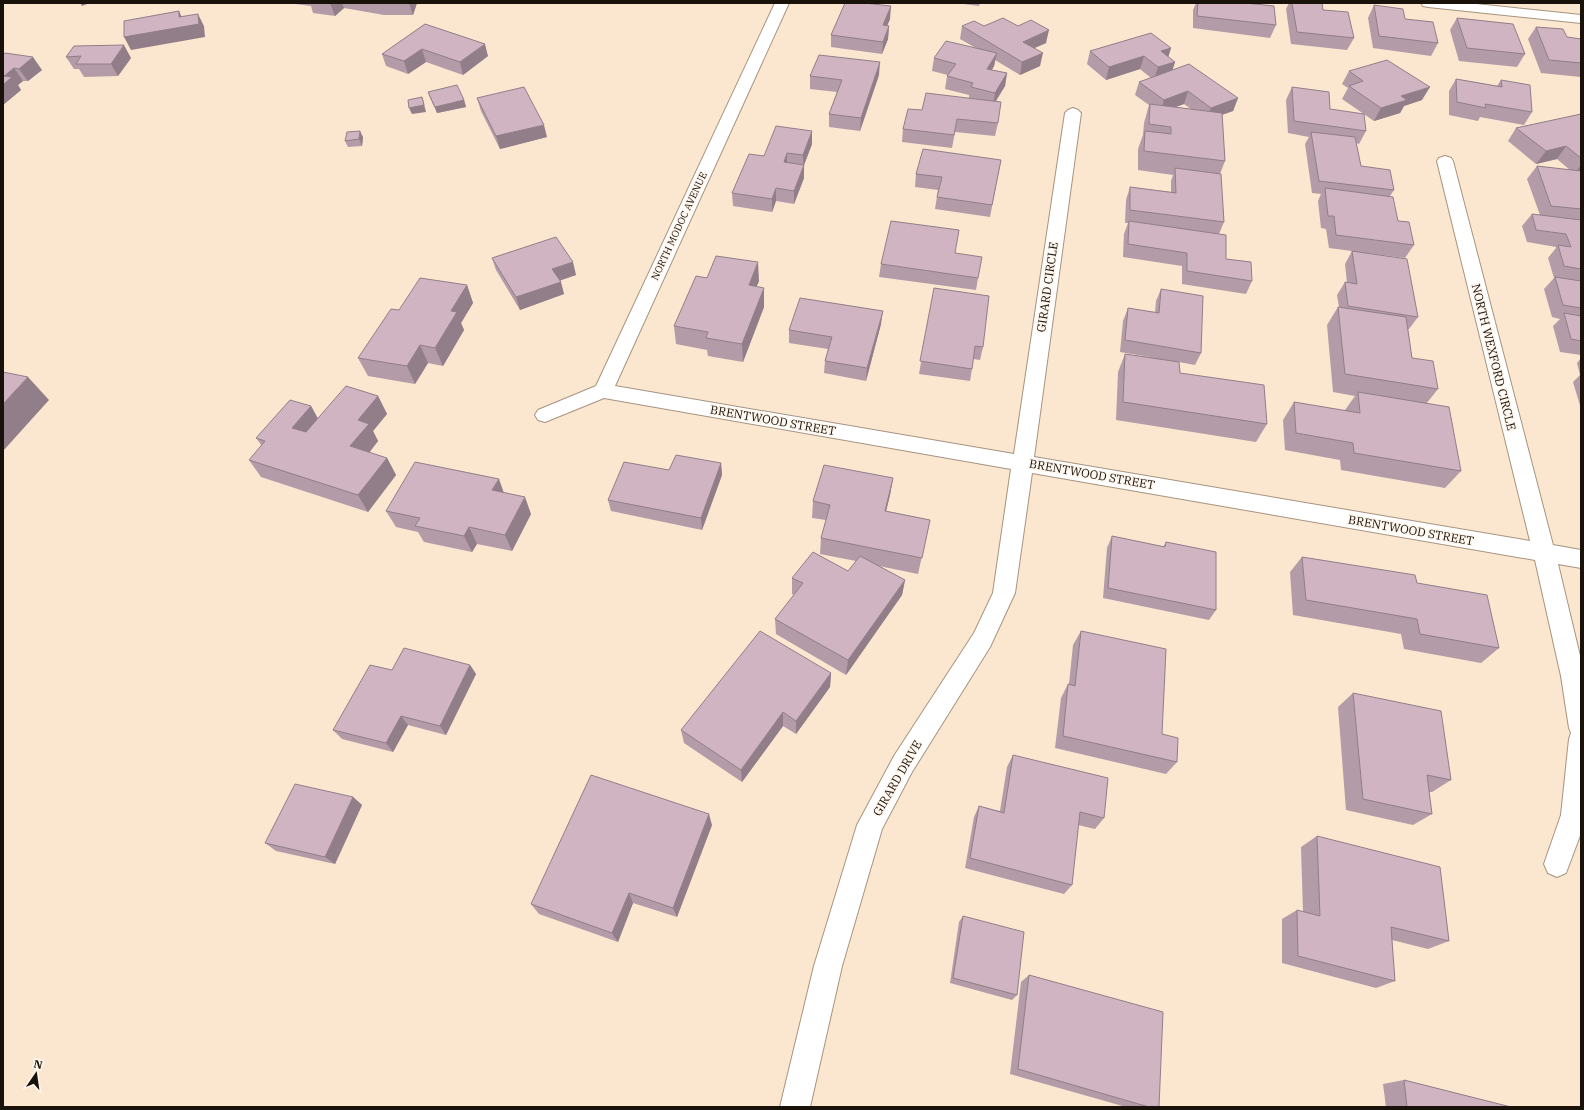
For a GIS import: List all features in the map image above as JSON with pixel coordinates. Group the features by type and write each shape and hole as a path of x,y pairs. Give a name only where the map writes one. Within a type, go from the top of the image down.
{"street":[{"name":"NORTH MODOC AVENUE","path":"603,391 782,3"},
{"path":"1428,3 1494,6 1581,19"},
{"name":"GIRARD CIRCLE","path":"1022,462 1073,112"},
{"name":"NORTH WEXFORD CIRCLE","path":"1445,161 1544,553 1573,676 1581,728"},
{"path":"545,415 603,391"},
{"name":"BRENTWOOD STREET","path":"603,391 1581,559"},
{"name":"GIRARD DRIVE","path":"796,1107 828,966 870,825 903,764 982,640 1004,594 1022,462"},
{"path":"1557,864 1574,816 1581,739"}],"building":[{"path":"845,3 864,3 891,6 883,25 889,26 883,42 831,35"},
{"path":"1198,3 1245,3 1274,6 1276,25 1197,16"},
{"path":"1292,3 1322,3 1323,10 1348,12 1354,38 1297,32"},
{"path":"1374,5 1403,9 1405,19 1433,22 1438,43 1379,36"},
{"path":"179,11 179,17 198,14 199,24 124,37 124,21"},
{"path":"1003,18 1018,26 1031,20 1049,30 1023,42 1043,53 1022,62 962,26 974,21 984,26"},
{"path":"1457,18 1513,24 1525,54 1467,48"},
{"path":"425,24 485,44 460,62 422,49 404,61 382,54"},
{"path":"1536,27 1563,29 1567,37 1581,39 1581,63 1549,60"},
{"path":"1151,33 1171,48 1161,51 1175,62 1158,67 1144,56 1109,67 1090,51"},
{"path":"946,41 997,53 987,69 1007,73 995,93 971,87 973,83 947,76 956,64 934,58"},
{"path":"124,45 111,64 76,64 81,56 66,57 74,46"},
{"path":"5,53 33,57 19,69 14,68 4,76 12,77 3,85 3,55"},
{"path":"819,55 880,62 861,118 829,114 842,80 810,76"},
{"path":"1387,60 1430,87 1401,96 1407,100 1381,108 1349,86 1363,81 1349,71"},
{"path":"1189,64 1238,98 1211,108 1188,91 1164,100 1139,82"},
{"path":"1456,79 1502,87 1501,80 1530,85 1532,112 1485,104 1486,108 1457,102"},
{"path":"457,85 464,100 435,107 428,92"},
{"path":"524,87 544,125 496,136 477,98"},
{"path":"1292,87 1329,92 1330,109 1364,114 1366,131 1294,121"},
{"path":"926,93 1001,102 998,123 957,119 954,135 903,129 908,109 922,110"},
{"path":"422,97 424,105 409,108 408,100"},
{"path":"1150,104 1222,113 1225,161 1144,151 1145,131 1171,134 1171,127 1149,124"},
{"path":"1581,114 1581,158 1566,146 1546,151 1516,128"},
{"path":"776,126 812,131 803,155 787,153 784,162 804,165 794,191 776,188 772,199 732,193 749,154 764,156"},
{"path":"360,131 359,139 345,141 347,132"},
{"path":"1311,132 1355,137 1361,166 1390,170 1394,190 1319,181"},
{"path":"923,149 1001,160 992,205 937,197 942,177 916,174"},
{"path":"1537,166 1581,171 1581,209 1551,206"},
{"path":"1175,168 1221,174 1224,222 1130,210 1130,187 1176,193"},
{"path":"1325,188 1393,197 1398,221 1409,222 1414,245 1336,235 1334,216 1328,216"},
{"path":"1532,214 1581,220 1581,269 1564,266 1558,245 1571,247 1566,234 1536,230"},
{"path":"891,221 959,230 955,253 982,257 978,278 881,264"},
{"path":"1129,221 1226,235 1226,259 1251,262 1252,281 1187,271 1187,253 1128,244"},
{"path":"556,237 573,262 552,269 561,282 516,297 492,258"},
{"path":"1352,251 1407,259 1418,317 1348,306 1345,282 1357,284"},
{"path":"716,256 758,262 749,285 764,288 742,344 706,338 708,332 674,326 696,276 707,278"},
{"path":"1555,277 1581,281 1581,308 1563,305"},
{"path":"420,278 467,285 451,311 457,312 435,348 420,345 407,366 358,358 391,309 399,310"},
{"path":"934,288 989,296 983,347 975,346 972,369 920,361"},
{"path":"1161,289 1203,296 1201,353 1125,340 1128,308 1159,313"},
{"path":"800,298 883,311 867,368 825,361 832,337 789,330"},
{"path":"1338,307 1406,317 1412,358 1433,361 1438,389 1345,374"},
{"path":"1564,313 1581,316 1581,341 1571,339"},
{"path":"1125,354 1179,362 1180,373 1264,385 1267,424 1123,402"},
{"path":"3,372 28,377 3,404"},
{"path":"346,386 378,396 358,420 369,424 350,446 387,458 358,495 249,460 265,441 256,438 290,400 311,406 292,428 306,432"},
{"path":"1358,392 1449,407 1461,471 1354,453 1353,443 1296,433 1294,402 1360,413"},
{"path":"676,455 721,463 701,518 608,500 624,462 669,470"},
{"path":"415,462 499,479 492,490 525,497 505,535 469,527 464,536 415,526 420,518 386,511"},
{"path":"824,465 893,478 885,511 930,520 922,558 821,538 830,505 813,501"},
{"path":"1112,536 1165,547 1166,542 1216,552 1216,610 1108,588"},
{"path":"813,552 848,571 860,556 905,580 848,660 775,619 803,583 792,578"},
{"path":"1302,557 1415,575 1417,583 1487,595 1499,648 1420,634 1417,619 1306,600"},
{"path":"760,631 831,673 796,721 783,712 741,770 681,730"},
{"path":"1081,631 1166,649 1162,734 1178,738 1177,762 1063,736 1068,684 1075,686"},
{"path":"404,648 470,665 440,726 401,716 386,743 333,730 370,665 392,670"},
{"path":"1353,693 1441,711 1451,780 1427,775 1432,814 1363,799"},
{"path":"1013,755 1108,778 1104,818 1080,812 1072,885 970,858 979,806 1004,813"},
{"path":"591,775 709,814 673,908 629,893 612,933 531,904"},
{"path":"295,784 353,797 325,857 265,843"},
{"path":"1317,836 1440,867 1449,941 1391,927 1395,981 1298,956 1297,910 1320,916"},
{"path":"963,916 1024,932 1017,995 953,978"},
{"path":"1029,975 1163,1012 1159,1107 1149,1107 1018,1069"},
{"path":"1404,1080 1511,1107 1407,1107"}]}
